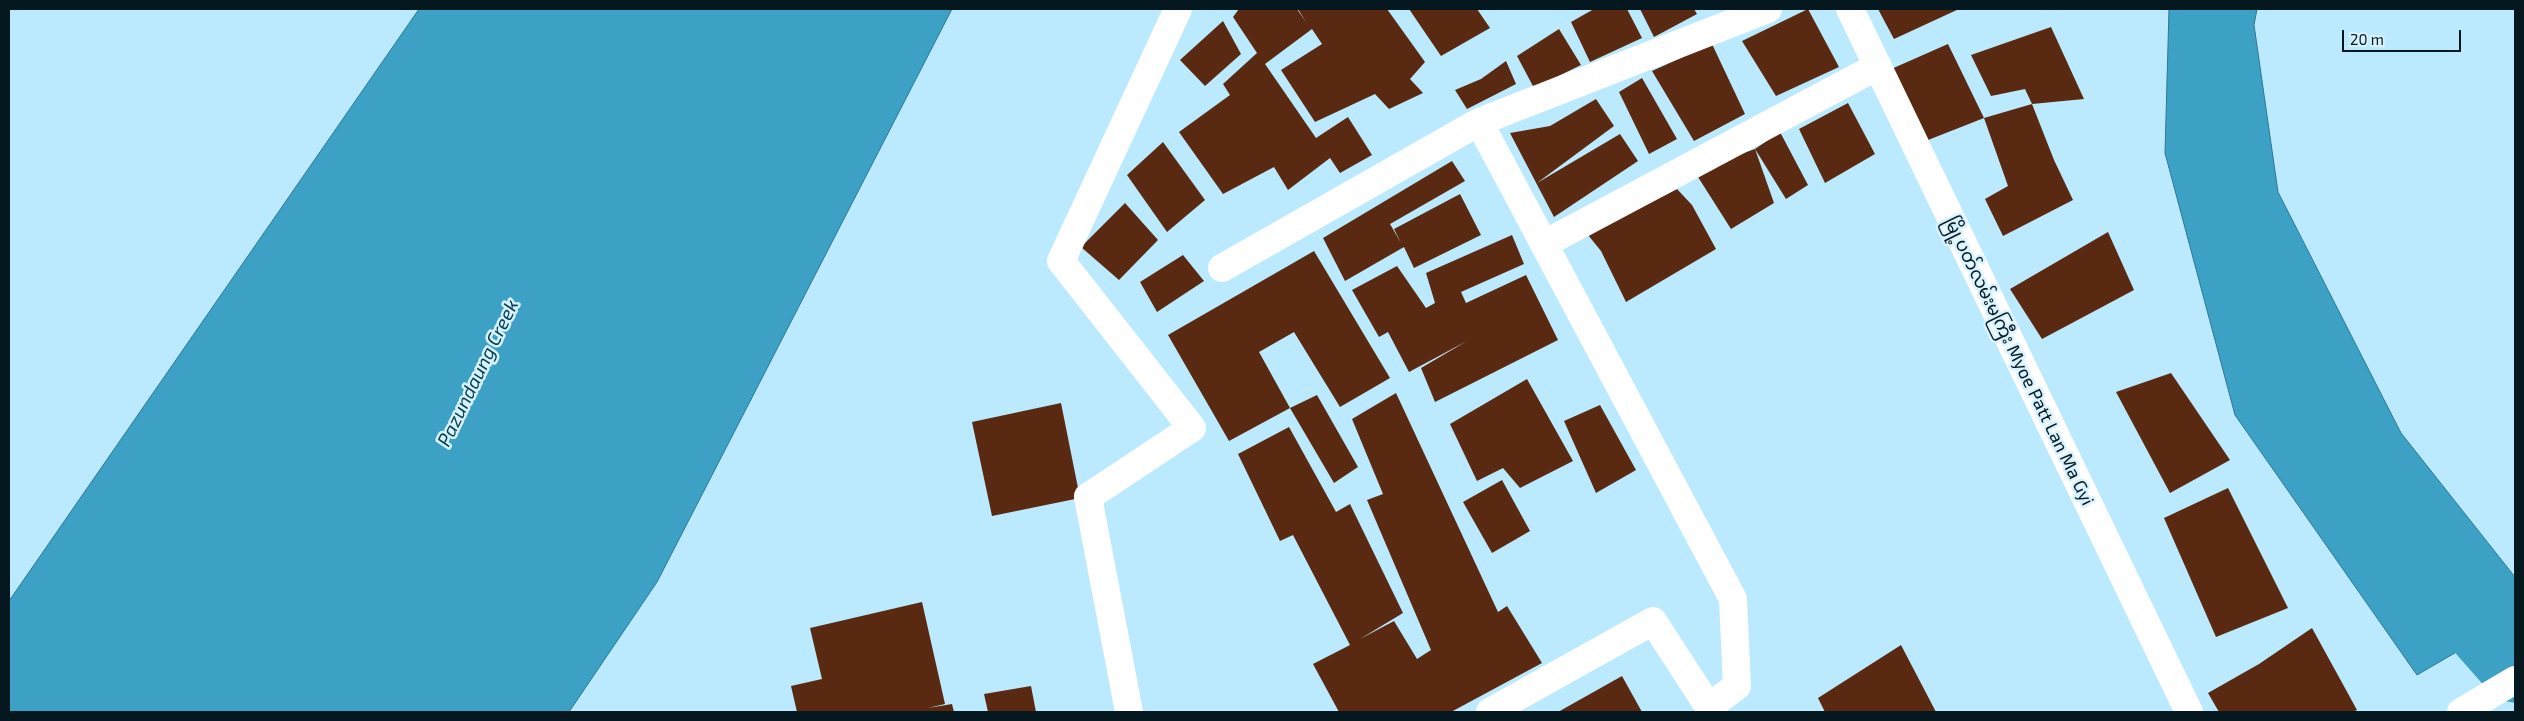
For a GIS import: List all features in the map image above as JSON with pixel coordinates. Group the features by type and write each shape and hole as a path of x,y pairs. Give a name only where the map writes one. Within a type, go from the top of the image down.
{"street":[{"path":"1129,712 1088,497 1192,428 1061,261 1178,9"},
{"path":"1222,268 1479,122 1768,9"},
{"name":"မြို့ပတ်လမ်းမကြီး Myoe Patt Lan Ma Gyi","path":"1850,9 2189,712"},
{"path":"1544,244 1878,66"},
{"path":"1479,122 1733,599 1737,686 1710,709 1653,621 1490,712"},
{"path":"2461,712 2515,680"}],"water":[{"name":"Pazundaung Creek","path":"419,9 952,9 657,582 569,712 9,712 9,601"},
{"path":"2169,9 2257,9 2254,25 2278,192 2401,433 2515,577 2515,618 2417,675 2235,415 2165,153"}],"building":[{"path":"1239,9 1297,9 1306,22 1298,9 1387,9 1425,62 1410,79 1423,93 1389,109 1375,94 1315,122 1281,70 1322,44 1312,29 1265,64 1316,138 1348,117 1372,155 1340,173 1330,158 1288,190 1274,167 1223,194 1179,132 1230,95 1223,84 1257,53 1233,17"},
{"path":"1409,9 1477,9 1490,28 1441,56"},
{"path":"1594,9 1627,9 1642,38 1590,62 1571,22"},
{"path":"1640,9 1694,9 1697,14 1654,37"},
{"path":"1808,9 1839,67 1776,96 1742,41"},
{"path":"1878,9 1959,9 1894,39"},
{"path":"1223,21 1241,54 1205,86 1180,60"},
{"path":"2051,27 2084,99 2032,104 2025,89 1991,96 1971,55"},
{"path":"1559,29 1581,65 1534,88 1517,56"},
{"path":"1712,44 1745,114 1694,141 1652,71"},
{"path":"1948,44 1984,118 1923,142 1889,70"},
{"path":"1506,61 1516,84 1467,109 1455,90 1481,79"},
{"path":"1642,78 1677,139 1649,154 1619,92"},
{"path":"1596,99 1614,126 1537,183 1620,134 1638,161 1554,217 1510,133 1550,126"},
{"path":"1848,103 1875,154 1825,183 1799,129"},
{"path":"2032,104 2054,160 2073,200 2003,236 1985,199 2008,186 1984,118"},
{"path":"1780,132 1808,185 1786,199 1755,149"},
{"path":"1163,142 1205,200 1167,232 1127,175"},
{"path":"1755,149 1774,203 1731,229 1698,177 1724,160"},
{"path":"1452,161 1465,181 1390,224 1401,243 1394,229 1460,194 1481,235 1414,268 1404,247 1345,281 1323,238"},
{"path":"1677,189 1692,205 1716,249 1626,302 1601,251 1588,235"},
{"path":"1125,203 1158,240 1119,280 1081,247"},
{"path":"2108,232 2134,290 2042,339 2010,289"},
{"path":"1512,235 1524,264 1461,292 1466,303 1526,275 1558,340 1435,402 1421,368 1467,341 1409,372 1388,332 1379,337 1352,290 1397,266 1426,308 1435,303 1426,273"},
{"path":"1314,251 1390,378 1340,407 1294,332 1259,352 1290,408 1229,441 1168,335"},
{"path":"1183,255 1204,281 1157,312 1140,282"},
{"path":"2171,373 2230,460 2170,493 2116,392"},
{"path":"1527,379 1573,461 1520,488 1503,468 1477,481 1450,424"},
{"path":"1396,393 1498,612 1507,606 1542,663 1451,712 1339,712 1313,664 1350,645 1293,535 1280,541 1238,454 1289,427 1336,512 1350,504 1403,613 1360,639 1394,621 1417,659 1431,650 1367,500 1383,494 1352,419"},
{"path":"1317,395 1358,467 1334,483 1290,408"},
{"path":"1061,403 1080,498 992,516 972,422"},
{"path":"1600,405 1636,470 1596,493 1564,421"},
{"path":"1502,480 1530,531 1492,553 1463,502"},
{"path":"2228,488 2288,608 2216,637 2164,518"},
{"path":"922,602 945,704 928,708 952,704 954,712 797,712 791,686 822,679 810,628"},
{"path":"2312,628 2357,710 2353,712 2219,712 2208,693 2259,664"},
{"path":"1901,645 1936,712 1825,712 1818,698"},
{"path":"1622,676 1642,712 1558,712"},
{"path":"1031,686 1036,712 988,712 984,694"}],"waterway":[{"path":"2425,557 2455,599 2515,667"}]}
